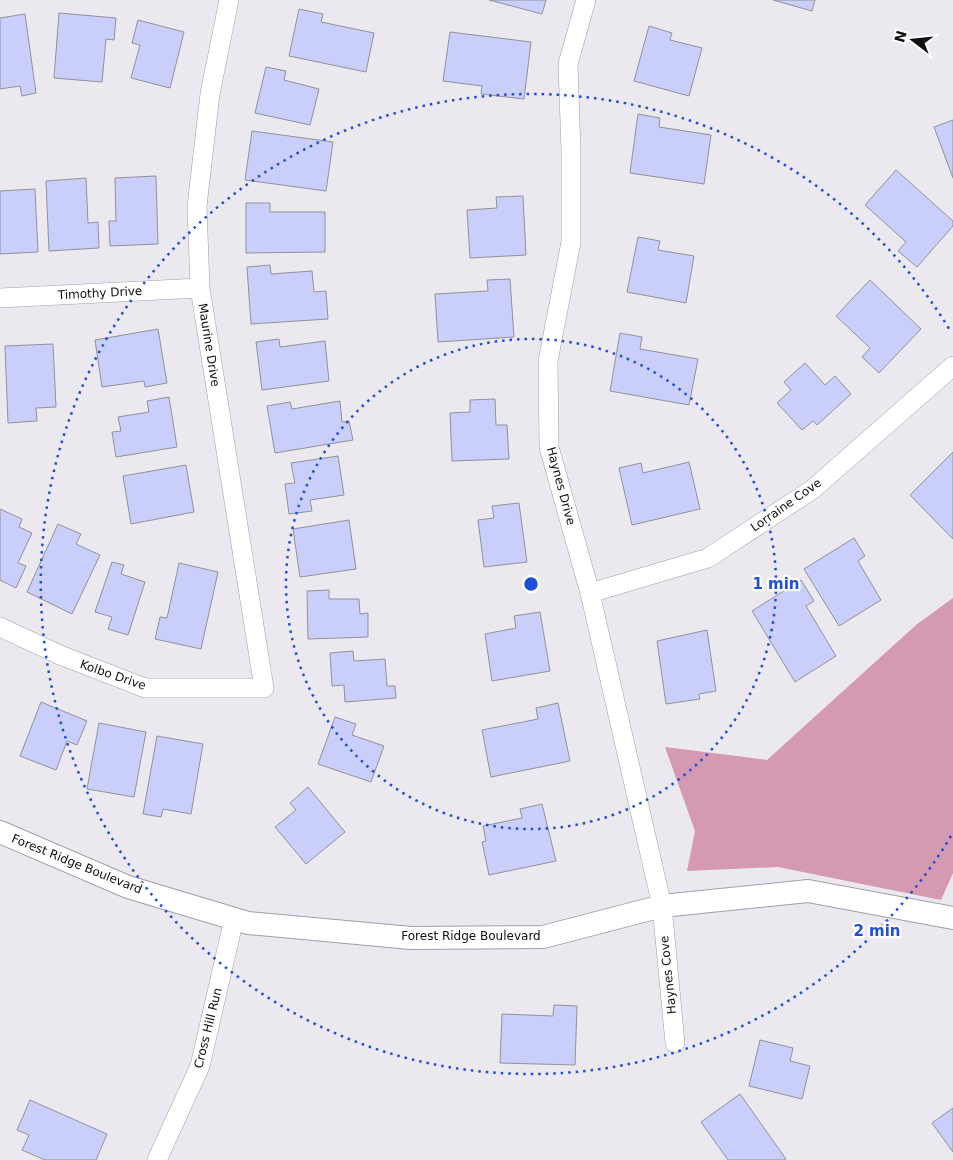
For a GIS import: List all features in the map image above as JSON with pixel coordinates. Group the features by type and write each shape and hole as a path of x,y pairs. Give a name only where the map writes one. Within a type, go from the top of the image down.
{"street":[{"name":"Maurine Drive","path":"228,0 210,94 197,206 200,288 264,688"},
{"name":"Haynes Drive","path":"586,0 568,64 572,151 571,242 548,361 549,447 590,593 662,906"},
{"name":"Timothy Drive","path":"0,298 200,288"},
{"name":"Lorraine Cove","path":"590,593 708,558 813,489 953,366"},
{"name":"Kolbo Drive","path":"0,628 60,655 145,688 264,688"},
{"name":"Forest Ridge Boulevard","path":"0,832 128,886 248,923 411,938 543,937 662,906 808,891 953,918"},
{"name":"Haynes Cove","path":"662,906 675,1044"},
{"name":"Cross Hill Run","path":"157,1160 200,1066 234,919"}],"shaded area":[{"path":"953,598 953,873 941,900 778,867 687,871 695,831 665,747 767,760 916,625"}],"building":[{"path":"489,0 546,0 542,14"},
{"path":"773,0 815,0 812,11"},
{"path":"299,9 323,14 321,22 374,33 366,72 289,56"},
{"path":"59,13 116,18 114,40 106,39 102,82 54,78"},
{"path":"25,14 36,93 22,96 20,86 0,89 0,18"},
{"path":"138,20 184,32 170,88 131,78 140,45 132,43"},
{"path":"649,26 672,33 670,40 702,48 689,96 634,81"},
{"path":"450,32 531,42 524,99 481,94 482,86 443,81"},
{"path":"266,67 286,71 284,80 319,89 310,125 255,113"},
{"path":"638,114 660,118 659,127 711,135 704,184 630,173"},
{"path":"953,120 953,178 934,127"},
{"path":"252,131 333,142 326,191 245,180"},
{"path":"896,170 953,221 953,226 917,267 898,251 906,242 865,205"},
{"path":"156,176 158,244 110,246 109,221 116,221 115,178"},
{"path":"86,178 88,223 98,222 99,248 49,251 46,181"},
{"path":"35,189 38,252 0,254 0,191"},
{"path":"523,196 526,255 470,258 467,210 497,208 496,197"},
{"path":"246,203 270,203 270,212 325,212 325,252 246,253"},
{"path":"638,237 660,241 658,250 694,256 686,303 627,292"},
{"path":"270,265 271,274 312,271 314,292 326,291 328,319 251,324 247,267"},
{"path":"510,279 514,337 438,342 435,294 488,291 487,280"},
{"path":"870,280 921,329 879,373 862,357 870,348 836,316"},
{"path":"158,329 167,383 145,387 144,381 102,387 95,340"},
{"path":"620,333 642,337 640,349 698,359 689,405 610,391"},
{"path":"279,339 280,347 325,341 329,381 262,390 256,342"},
{"path":"53,344 56,407 36,408 37,421 8,423 5,346"},
{"path":"805,363 825,385 835,376 851,394 817,425 813,421 802,430 777,403 791,390 784,382"},
{"path":"169,397 177,447 116,457 112,432 121,431 118,417 149,412 147,401"},
{"path":"495,399 496,425 507,425 509,459 452,461 450,413 470,412 470,400"},
{"path":"340,401 342,422 349,421 353,440 275,453 267,406 290,402 292,409"},
{"path":"953,452 953,539 910,495"},
{"path":"338,456 344,495 310,500 312,511 289,514 285,484 295,483 291,463"},
{"path":"689,462 700,509 632,525 619,468 641,463 643,473"},
{"path":"186,465 194,512 131,524 123,476"},
{"path":"519,503 527,562 484,567 478,520 494,518 492,506"},
{"path":"0,509 22,519 19,527 32,533 18,563 26,566 16,588 0,580"},
{"path":"349,520 356,569 300,577 293,529"},
{"path":"58,524 81,534 76,544 100,555 72,614 27,592"},
{"path":"854,538 865,556 858,561 881,600 839,626 804,569"},
{"path":"112,562 124,565 121,574 145,582 128,635 108,629 112,617 95,612"},
{"path":"179,563 218,572 201,649 155,639 160,617 167,618"},
{"path":"801,580 814,601 806,606 836,656 795,682 752,611"},
{"path":"329,590 329,599 359,599 360,614 368,613 368,637 308,639 307,591"},
{"path":"540,612 550,671 492,681 485,634 516,628 514,616"},
{"path":"707,630 716,691 699,694 700,699 666,704 657,641"},
{"path":"353,651 354,661 385,659 387,686 395,686 396,698 345,702 344,685 332,686 330,653"},
{"path":"41,702 87,721 77,745 67,741 56,770 20,756"},
{"path":"558,703 570,761 491,777 482,730 538,719 536,708"},
{"path":"335,717 356,724 352,735 384,746 371,782 318,764"},
{"path":"99,723 146,732 134,797 87,789"},
{"path":"157,736 203,744 191,814 163,809 161,817 143,814"},
{"path":"308,787 345,832 306,864 275,827 296,810 290,803"},
{"path":"542,804 556,861 489,875 482,842 486,841 483,826 522,818 520,809"},
{"path":"554,1005 577,1006 575,1065 500,1063 502,1014 553,1016"},
{"path":"760,1040 793,1048 790,1061 810,1066 802,1099 749,1086"},
{"path":"740,1094 786,1159 728,1160 701,1122"},
{"path":"30,1100 107,1134 96,1160 45,1160 22,1150 29,1135 17,1130"},
{"path":"953,1108 953,1152 932,1123"}]}
